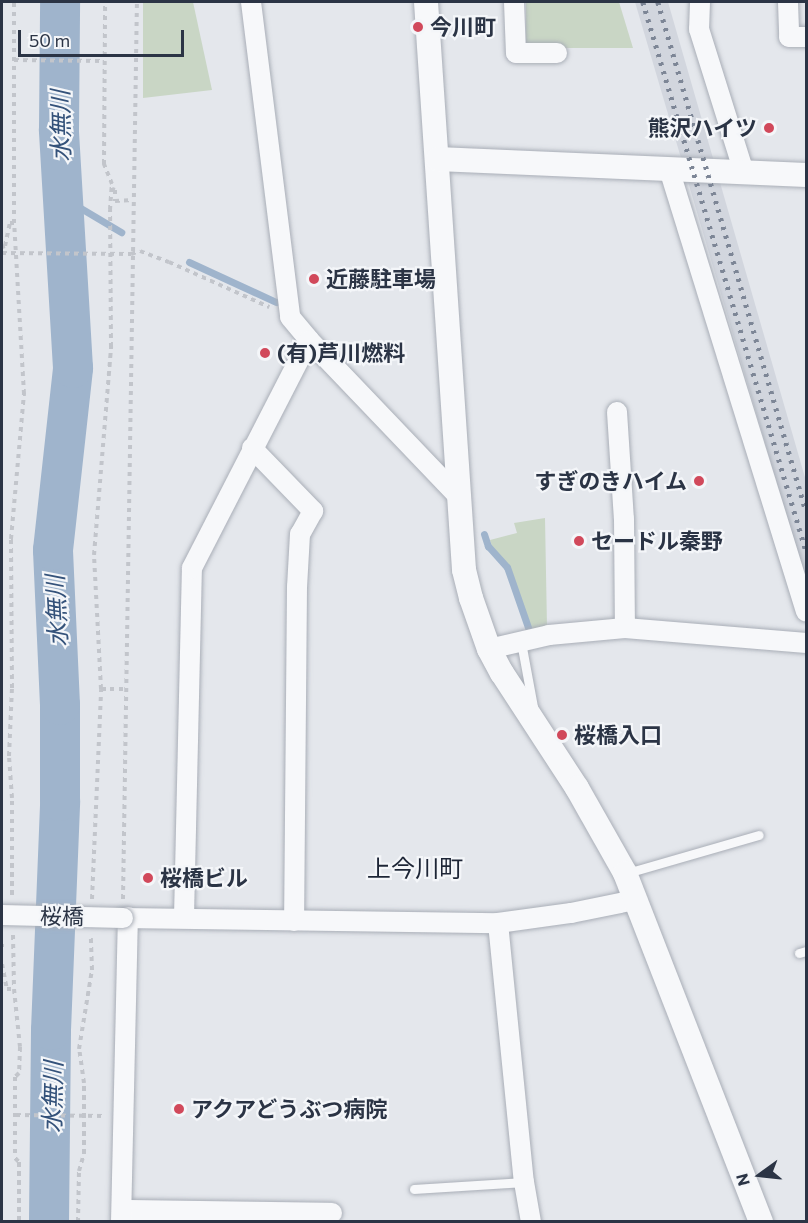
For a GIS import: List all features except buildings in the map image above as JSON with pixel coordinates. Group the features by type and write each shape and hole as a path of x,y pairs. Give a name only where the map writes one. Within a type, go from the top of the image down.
{"street":[{"path":"251,2 290,317 309,340 460,498"},
{"path":"426,2 464,570 489,649 536,727 577,788 624,873 761,1221"},
{"path":"514,2 516,53 557,53"},
{"path":"700,2 699,29 744,173"},
{"path":"788,2 789,37 807,37"},
{"path":"438,159 807,176"},
{"path":"669,169 807,611"},
{"path":"184,917 192,568 309,340"},
{"path":"616,412 624,519 625,628"},
{"path":"252,448 313,511 300,534 297,587 294,921"},
{"path":"489,649 549,635 625,628 807,643"},
{"name":"桜橋","path":"2,915 498,923 571,913 635,900"},
{"path":"126,918 122,1216 332,1213"},
{"path":"498,923 524,1182 531,1221"}],"lane":[{"path":"521,642 536,727"},
{"path":"624,873 759,835"},
{"path":"414,1189 524,1182"}],"path":[{"path":"12,858 9,756 12,688 11,539 24,394 14,223 14,2"},
{"path":"105,2 104,164 112,189 115,190 115,201 132,200"},
{"path":"126,918 126,689 136,2"},
{"path":"14,60 104,61"},
{"path":"92,901 101,689 94,555 111,347 110,210 112,189"},
{"path":"2,247 5,246 10,223 14,223"},
{"path":"2,253 132,254 140,251 290,317"},
{"path":"101,689 126,689"},
{"path":"78,1221 79,1171 84,1154 84,1083 79,1049 92,970 91,935"},
{"path":"2,964 7,989 14,989 20,1047 19,1073 15,1077 19,1221"},
{"path":"16,1115 98,1116"}],"shaded area":[{"path":"635,2 668,2 806,481 806,582"}],"green space":[{"path":"143,2 193,2 212,90 143,98"},
{"path":"526,2 619,2 633,48 530,48 526,45"},
{"path":"545,518 547,627 532,630 511,569 493,549 490,540 517,533 514,523"}],"waterway":[{"name":"水無川","path":"49,1222 51,1030 60,801 60,705 53,550 73,368 59,129 60,2"},
{"path":"62,197 121,232"},
{"path":"189,262 276,302"},
{"path":"484,534 488,546 507,567 529,630"}],"railway":[{"path":"643,2 806,551"},
{"path":"658,2 806,511"}],"place":[{"name":"今川町","path":"418,27"},
{"name":"熊沢ハイツ","path":"769,128"},
{"name":"近藤駐車場","path":"314,279"},
{"name":"(有)芦川燃料","path":"265,353"},
{"name":"すぎのきハイム","path":"699,481"},
{"name":"セードル秦野","path":"579,541"},
{"name":"桜橋入口","path":"562,735"},
{"name":"桜橋ビル","path":"148,878"},
{"name":"アクアどうぶつ病院","path":"179,1109"}],"district":[{"name":"上今川町","path":"415,868"}]}
